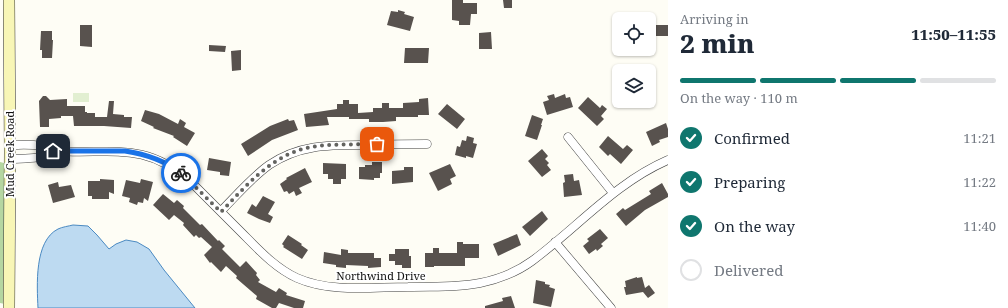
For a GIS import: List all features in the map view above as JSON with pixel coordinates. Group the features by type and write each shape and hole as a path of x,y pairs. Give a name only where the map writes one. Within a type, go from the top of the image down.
{"street":[{"name":"Mud Creek Road","path":"9,0 9,308"},
{"path":"568,138 613,193"},
{"path":"221,212 269,165 302,149 329,145 426,144"},
{"name":"Northwind Drive","path":"10,145 36,146 53,151 125,151 152,157 172,167 184,176 280,269 302,280 333,287 457,286 479,283 507,275 532,261 613,193 641,174 668,160"},
{"name":"Northwind Drive","path":"10,159 41,158 47,156 53,151"},
{"path":"555,242 611,308"}],"green space":[{"path":"73,93 89,93 89,102 73,102"},
{"path":"0,162 4,163 5,304 0,303"}],"water":[{"path":"73,225 88,226 109,249 126,240 137,242 149,249 195,308 38,308 37,288 39,265 41,253 45,243 50,235 58,229"}],"building":[{"path":"452,0 463,0 463,3 477,3 477,14 471,14 470,25 459,25 459,21 452,20"},
{"path":"503,0 512,0 512,8 504,8"},
{"path":"398,10 405,12 404,14 414,17 410,31 387,25 391,11 398,12"},
{"path":"80,25 92,25 92,47 80,46"},
{"path":"656,25 668,25 668,36 656,36"},
{"path":"41,31 52,31 52,58 42,58 42,50 40,50"},
{"path":"491,32 492,49 479,49 479,33"},
{"path":"209,45 226,46 225,52 209,51"},
{"path":"405,48 429,48 428,63 404,63"},
{"path":"241,50 241,70 232,71 231,51"},
{"path":"554,94 555,98 565,94 566,98 570,97 573,107 547,115 543,102 549,100 547,96"},
{"path":"43,96 46,96 50,100 67,99 67,106 85,106 85,112 95,113 95,117 107,117 109,101 114,101 113,114 124,115 124,117 132,117 131,128 74,126 73,116 61,116 61,118 49,119 49,127 40,127 39,101"},
{"path":"588,97 600,108 602,105 607,109 601,116 604,119 597,126 578,108"},
{"path":"428,98 429,115 418,115 418,117 396,117 396,121 383,122 369,122 369,119 349,119 349,117 327,117 329,125 306,127 304,114 337,109 337,104 343,104 343,100 349,100 349,104 358,104 358,113 373,112 373,108 382,108 382,103 389,103 389,108 403,108 403,103 419,102 419,99"},
{"path":"447,104 465,119 457,129 438,114"},
{"path":"145,110 159,114 178,124 180,119 186,123 184,127 195,133 187,146 173,137 174,136 153,128 154,127 141,121"},
{"path":"532,115 543,119 537,140 525,136"},
{"path":"288,119 289,121 294,120 298,130 272,140 248,156 241,144 270,126"},
{"path":"666,123 668,137 659,140 660,142 652,146 646,132"},
{"path":"467,136 474,138 473,143 477,144 473,158 455,155 457,146 460,147 462,140 466,141"},
{"path":"608,136 623,149 627,145 633,150 621,164 610,154 608,156 599,147"},
{"path":"542,149 548,156 545,159 549,163 547,165 551,170 542,177 528,161"},
{"path":"209,158 231,162 229,176 220,175 220,172 207,170"},
{"path":"372,162 382,162 382,173 380,173 380,178 374,178 374,180 359,179 359,167 372,165"},
{"path":"323,163 346,164 346,179 341,179 341,184 333,184 333,179 328,179 328,174 323,174"},
{"path":"450,164 456,176 450,179 452,184 438,191 429,173"},
{"path":"404,167 413,167 413,182 392,184 392,171 404,170"},
{"path":"305,168 312,182 299,188 302,193 296,196 294,191 289,194 287,191 284,192 280,184 287,179 286,178"},
{"path":"573,174 574,181 579,180 582,195 564,197 564,175"},
{"path":"100,179 114,180 114,194 109,192 109,199 92,199 92,196 88,196 88,181 100,181"},
{"path":"141,179 153,182 148,201 144,198 143,203 138,202 137,205 129,202 130,198 122,196 126,180 140,183"},
{"path":"58,182 59,187 71,185 75,197 53,203 48,185"},
{"path":"662,183 668,197 645,210 626,226 616,214 623,208 625,210 651,194 649,191"},
{"path":"163,194 174,203 177,200 184,206 183,208 200,225 202,224 218,241 219,240 225,246 222,249 240,267 246,261 257,273 256,275 260,280 258,282 276,292 279,288 287,293 286,295 305,301 303,308 294,308 279,303 276,308 272,308 256,299 257,296 236,278 237,276 226,266 221,272 211,262 210,263 204,255 212,247 201,237 199,238 196,235 194,237 183,225 184,223 174,215 169,220 153,205"},
{"path":"263,196 275,202 268,214 273,217 270,223 247,213 252,204 256,207"},
{"path":"542,211 548,219 530,236 522,227"},
{"path":"600,229 608,238 601,244 603,246 597,251 596,249 589,254 583,246 589,241 587,239"},
{"path":"517,234 521,245 498,256 493,244"},
{"path":"288,235 308,250 302,259 283,247 284,246 282,244"},
{"path":"457,242 463,242 463,244 479,244 479,258 465,258 465,266 425,267 425,253 433,253 433,248 439,248 439,253 457,253"},
{"path":"341,249 348,250 348,253 374,253 374,258 381,258 381,267 368,268 368,266 346,265 346,268 323,263 324,252 341,255"},
{"path":"395,249 409,249 409,256 411,256 411,268 402,268 402,265 395,265 395,261 389,261 389,254 395,254"},
{"path":"642,277 645,288 649,285 655,293 648,298 643,292 626,295 624,287 626,287 625,281"},
{"path":"536,280 545,282 545,284 550,285 549,287 555,289 551,307 533,303"},
{"path":"511,296 515,308 485,308 485,306 503,301 502,298"}],"way so far":[{"path":"181,173 221,212 269,165 292,153 306,148 324,146 377,144"}],"route":[{"path":"53,151 125,151 162,161 181,173"}]}
